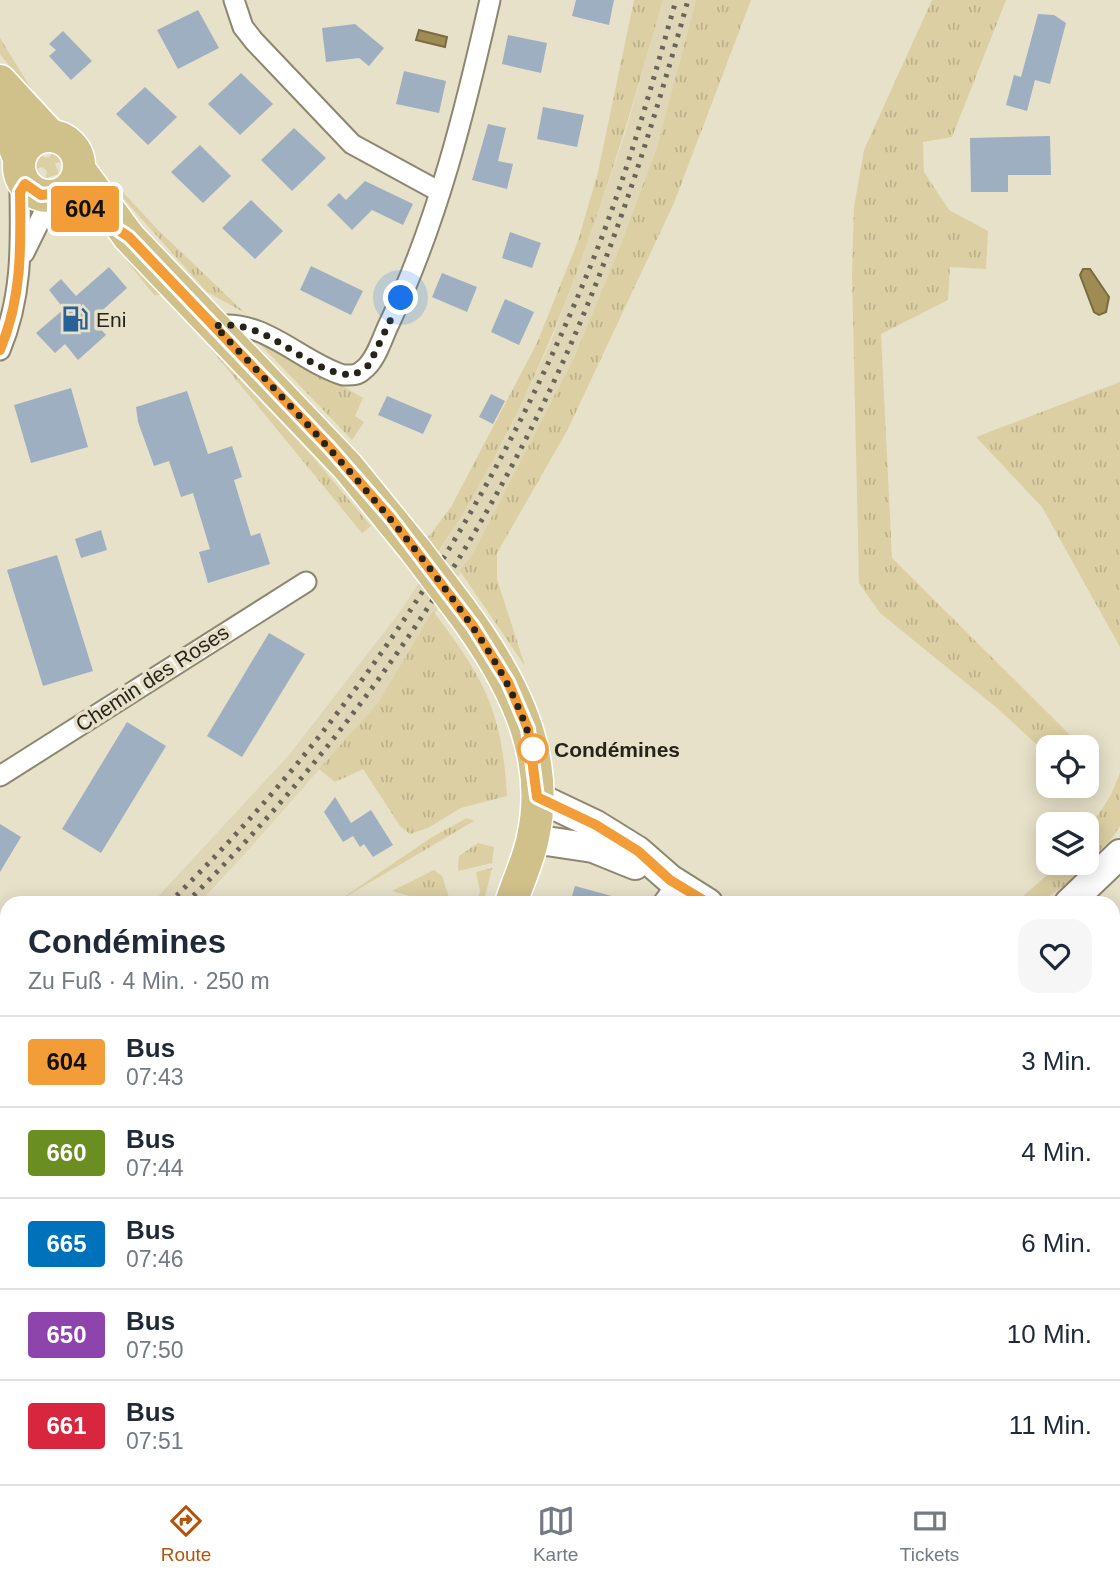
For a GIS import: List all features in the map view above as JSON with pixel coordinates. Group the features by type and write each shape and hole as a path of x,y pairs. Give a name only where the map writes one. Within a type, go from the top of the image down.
{"main road":[{"path":"0,81 50,135 72,146 47,180"},
{"path":"0,111 47,180 129,237 348,467 417,552 508,682 524,716 533,749 537,797 533,839 514,896"},
{"path":"47,180 31,141 50,135"},
{"path":"537,797 607,832 638,851 670,889"},
{"path":"533,839 593,848 670,889 689,896"},
{"path":"1076,896 1120,854"}],"street":[{"path":"234,0 243,27 254,41 344,136 371,155 440,192"},
{"path":"215,326 233,323 245,326 333,372 354,375 369,365 412,276 440,192 462,120 490,0"},
{"path":"22,257 20,192 47,180"},
{"path":"0,350 11,324 22,257 47,180"},
{"name":"Chemin des Roses","path":"0,776 306,582"}],"shaded area":[{"path":"663,0 696,0 657,147 621,244 575,356 473,553 378,703 242,857 206,896 158,896 289,755 399,613 445,543 503,443 550,344 625,134"},
{"path":"419,30 447,37 445,47 416,40"},
{"path":"1083,269 1090,269 1109,297 1106,312 1099,315 1094,312 1080,275"}],"green space":[{"path":"634,0 663,0 619,148 569,293 507,434 470,502 428,567 417,552 451,507 537,343 578,241 598,172"},
{"path":"696,0 751,0 674,203 567,431 497,553 497,579 525,666 460,571 473,553 575,356 657,147"},
{"path":"932,0 1006,0 952,137 923,142 924,172 949,210 988,231 986,269 950,267 948,300 881,334 892,558 1070,735 1036,735 1036,744 997,708 880,613 859,583 852,274 854,207 864,150"},
{"path":"0,38 35,95 34,98 0,54"},
{"path":"53,150 62,162 55,163 59,174 46,178 47,171 42,167 36,169 35,160 40,153 45,158 50,157"},
{"path":"120,189 158,230 245,313 207,292 118,193"},
{"path":"111,241 114,241 165,295 154,295"},
{"path":"258,336 363,398 355,416 364,422 352,440 254,338"},
{"path":"210,348 313,457 371,526 362,533"},
{"path":"1120,382 1120,647 1042,507 976,437"},
{"path":"433,611 478,676 487,696 500,740 507,796 461,808 428,828 410,834 400,826 363,769 335,782 319,769 378,703"},
{"path":"1120,773 1120,826 1099,851 1099,814 1111,795"},
{"path":"467,818 474,821 345,896 432,837"},
{"path":"478,843 494,847 492,863 458,871 459,856"},
{"path":"492,868 485,896 479,896 476,872"},
{"path":"434,870 442,876 449,896 410,896 392,891"},
{"path":"1047,875 1076,875 1050,896 1023,896"}],"building":[{"path":"576,0 614,0 609,25 572,16"},
{"path":"198,10 219,48 178,69 157,30"},
{"path":"1038,14 1054,15 1066,23 1050,84 1035,80 1027,111 1006,105 1014,75 1021,77"},
{"path":"355,24 384,48 369,66 359,58 326,62 322,28"},
{"path":"63,31 92,61 71,80 49,56 56,50 49,44"},
{"path":"508,35 547,43 541,73 502,64"},
{"path":"404,71 446,81 439,113 396,104"},
{"path":"241,73 273,104 240,135 208,104"},
{"path":"145,87 177,117 148,145 116,114"},
{"path":"543,107 584,115 577,147 537,139"},
{"path":"488,124 506,128 498,161 513,164 507,189 472,180"},
{"path":"294,128 326,158 292,191 261,160"},
{"path":"1050,136 1051,175 1008,175 1008,192 971,192 970,138"},
{"path":"200,145 231,176 203,203 171,172"},
{"path":"365,181 413,204 403,225 372,210 352,230 327,205 339,193 346,200"},
{"path":"251,200 283,231 255,259 222,228"},
{"path":"510,232 541,243 532,268 502,258"},
{"path":"311,266 363,291 351,315 300,290"},
{"name":"Eni","path":"109,267 127,288 95,317 98,320 95,323 106,335 78,360 65,344 55,353 36,333 64,309 49,290 61,279 76,296"},
{"path":"442,273 477,287 467,312 432,297"},
{"path":"505,299 534,312 519,345 491,332"},
{"path":"71,388 88,447 31,463 14,405"},
{"path":"187,391 208,454 232,446 242,477 234,480 251,536 260,533 270,564 208,583 199,552 210,549 193,493 181,497 169,461 154,466 138,422 136,407"},
{"path":"491,394 505,401 493,424 479,417"},
{"path":"387,396 432,415 423,434 378,415"},
{"path":"101,530 107,550 81,558 75,539"},
{"path":"57,555 93,671 43,686 7,570"},
{"path":"269,633 305,654 242,757 207,736"},
{"path":"127,722 166,746 101,853 62,829"},
{"path":"335,797 351,823 371,810 393,845 373,857 364,844 360,847 353,836 343,842 324,812"},
{"path":"0,824 21,837 0,872"},
{"path":"575,886 612,896 572,896"}],"railway":[{"path":"176,896 238,831 303,756 364,678 420,596 471,511 519,424 600,242 631,153 676,0"},
{"path":"193,896 249,838 308,770 364,699 465,548 510,469 551,388 602,268 642,154 688,0"}],"bus line":[{"name":"604","path":"0,350 11,324 22,257 20,192 25,184 41,195 62,193 129,237 348,467 390,517 473,626 508,682 528,729 533,749 537,797 596,825 638,851 670,880 696,896"}],"place":[{"name":"Eni","path":"75,319"},
{"name":"Condémines","path":"533,749"}],"route":[{"path":"401,298 369,365 354,375 333,372 257,329 233,323 215,326 348,467 447,591 492,654 508,682 524,716 533,749"}]}
